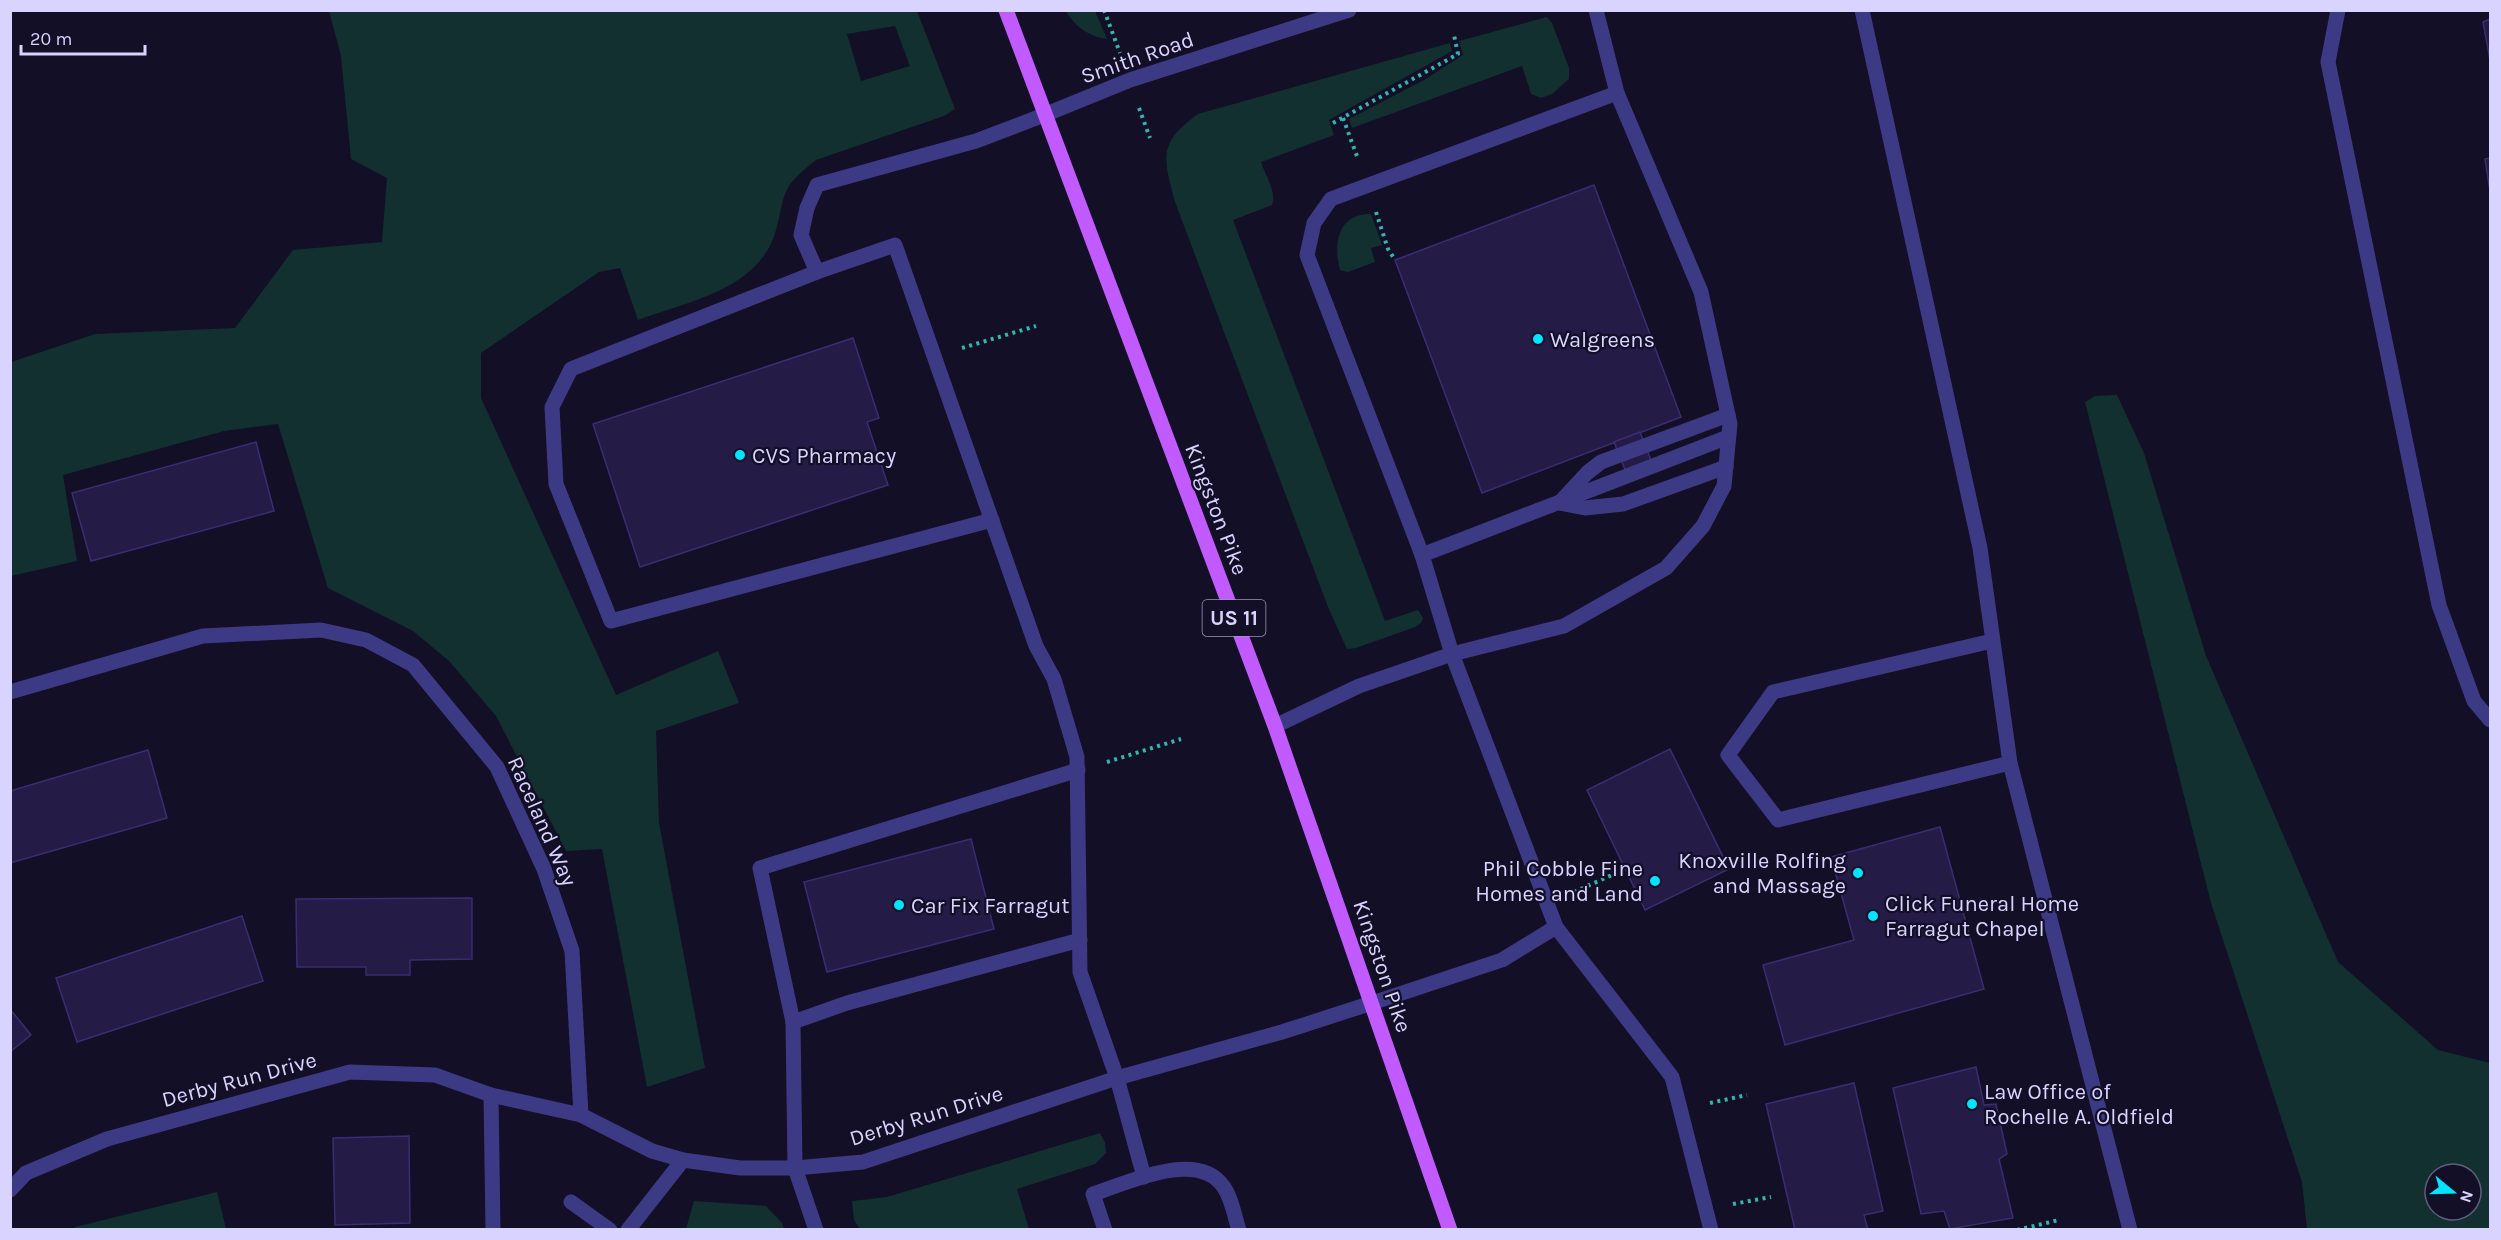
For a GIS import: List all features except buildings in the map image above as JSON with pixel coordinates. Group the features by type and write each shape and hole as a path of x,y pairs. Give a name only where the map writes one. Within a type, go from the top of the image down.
{"main road":[{"name":"Kingston Pike","path":"1006,10 1275,726 1450,1230"}],"street":[{"name":"Smith Road","path":"817,272 801,235 807,208 817,185 976,141 1130,80 1349,10"},
{"path":"1275,726 1359,686 1452,654 1564,626 1666,568 1703,526 1725,486 1728,415 1701,292 1617,93 1596,10"},
{"path":"1862,10 1980,548 2010,763 2130,1230"},
{"path":"2338,10 2328,62 2439,605 2474,701 2490,720"},
{"path":"1617,93 1331,199 1314,223 1307,255 1422,555 1452,654 1556,927 1672,1077 1711,1230"},
{"path":"992,520 611,621 556,484 552,407 571,369 817,272 895,245 992,520 1036,646 1054,679 1077,757 1080,972 1118,1078 1144,1178"},
{"path":"1558,503 1601,462 1728,415"},
{"path":"1422,555 1728,437"},
{"path":"1558,503 1585,508 1623,504 1726,467"},
{"name":"Raceland Way","path":"10,692 203,636 321,630 366,640 413,664 497,767 544,869 572,951 581,1114"},
{"path":"1992,641 1773,692 1728,755 1778,820 2010,763"},
{"path":"816,1230 795,1167 793,1022 760,868 1078,770"},
{"name":"Derby Run Drive","path":"10,1190 26,1173 107,1138 350,1072 435,1074 491,1095 581,1114 652,1151 683,1160 740,1168 863,1162 1118,1078 1282,1032 1502,960 1556,927"},
{"path":"793,1022 847,1003 1080,940"},
{"path":"491,1095 493,1230"},
{"path":"628,1230 683,1160"},
{"path":"1105,1230 1093,1194 1179,1169 1208,1172 1216,1177 1228,1193 1239,1230"},
{"path":"806,1200 807,1230"},
{"path":"571,1202 610,1230"}],"path":[{"path":"1333,123 1458,54 1454,35"},
{"path":"935,359 970,345 1036,326"},
{"path":"1078,770 1181,740"},
{"path":"1572,892 1612,875"},
{"path":"1707,1104 1747,1095"},
{"path":"1731,1205 1771,1197"},
{"path":"2017,1230 2059,1220"}],"green space":[{"path":"329,11 917,11 955,109 944,116 816,160 798,175 787,189 773,239 763,257 734,283 696,300 638,320 620,268 599,272 481,353 481,398 616,695 718,651 739,703 656,731 659,823 705,1068 647,1087 602,849 566,851 496,716 449,661 413,631 328,588 278,424 224,431 63,475 77,561 11,576 11,362 95,334 235,328 293,250 382,242 387,178 351,159 341,56","holes":["895,26 910,66 861,81 847,34"]},
{"path":"1066,11 1095,11 1107,39 1083,30"},
{"path":"1547,17 1552,23 1569,68 1569,79 1552,94 1541,98 1531,94 1522,66 1352,128 1349,119 1424,80 1463,55 1459,41"},
{"path":"1450,43 1452,51 1329,120 1334,135 1261,162 1272,189 1272,205 1233,220 1385,621 1418,610 1423,618 1421,623 1415,627 1356,648 1347,649 1328,607 1175,202 1166,162 1167,152 1176,134 1198,114"},
{"path":"1371,214 1382,245 1371,248 1375,262 1348,272 1340,270 1337,250 1340,232 1351,219"},
{"path":"2117,395 2144,453 2206,656 2338,962 2438,1050 2490,1063 2490,1229 2307,1229 2302,1182 2211,903 2085,402 2095,396"},
{"path":"1100,1133 1105,1143 1106,1153 1095,1164 1017,1189 1029,1229 860,1229 854,1220 852,1201 887,1197"},
{"path":"217,1192 226,1229 75,1229 75,1227"},
{"path":"694,1201 766,1206 782,1223 784,1229 686,1229"}],"place":[{"name":"Walgreens","path":"1538,339"},
{"name":"CVS Pharmacy","path":"740,455"},
{"name":"Knoxville Rolfing and Massage","path":"1858,873"},
{"name":"Phil Cobble Fine Homes and Land","path":"1655,881"},
{"name":"Car Fix Farragut","path":"899,905"},
{"name":"Click Funeral Home Farragut Chapel","path":"1873,916"},
{"name":"Law Office of Rochelle A. Oldfield","path":"1972,1104"}]}
